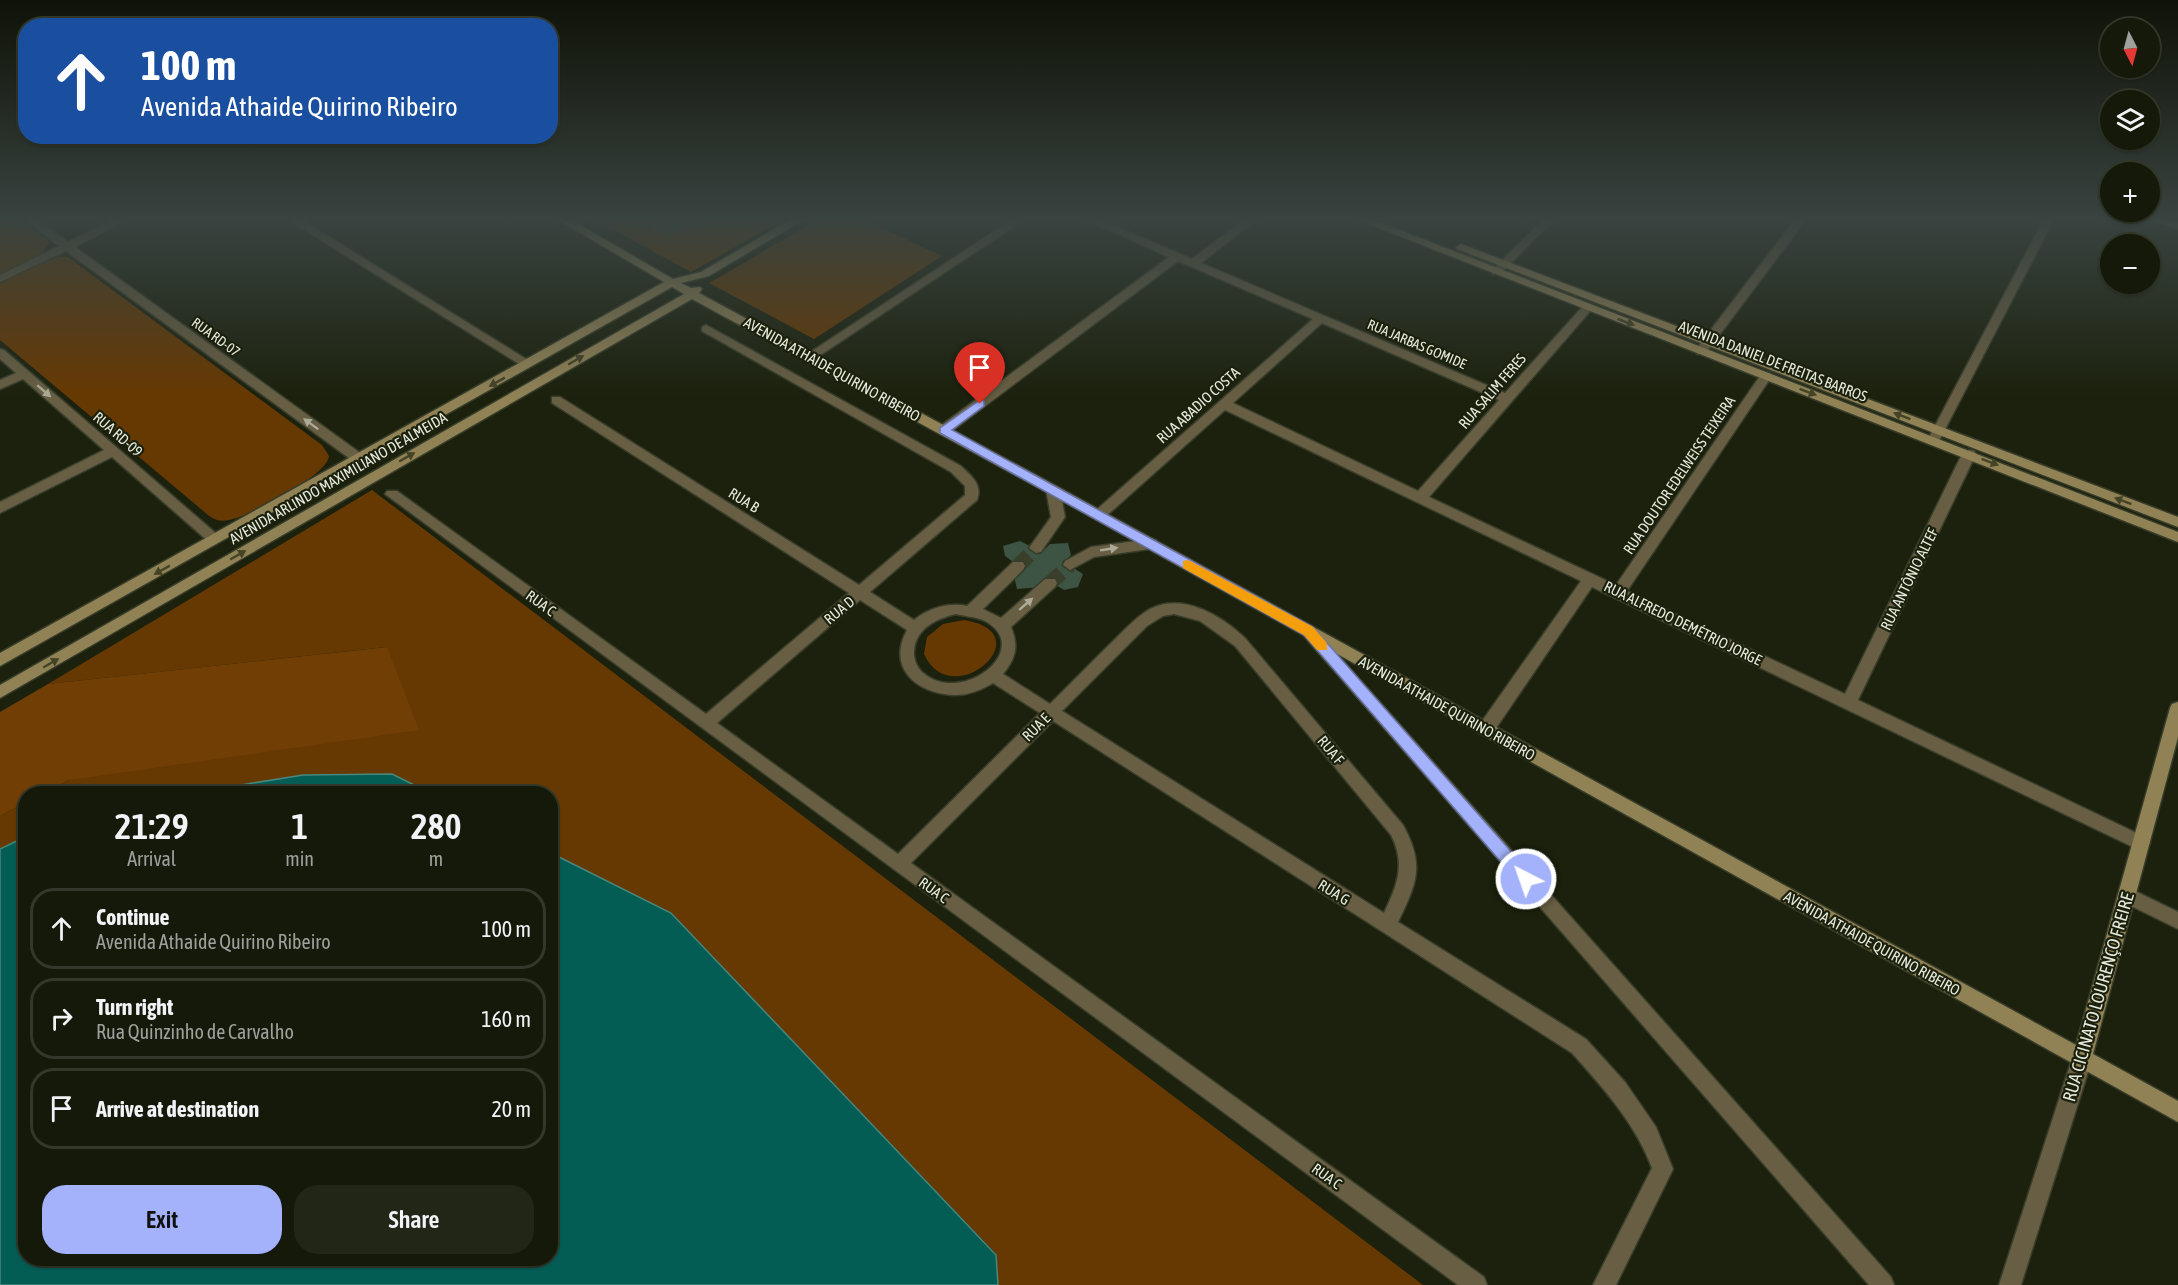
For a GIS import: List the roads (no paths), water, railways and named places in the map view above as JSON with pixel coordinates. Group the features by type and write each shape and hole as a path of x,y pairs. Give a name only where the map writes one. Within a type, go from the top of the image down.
{"street":[{"name":"RUA RD-07","path":"106,277 358,458"},
{"path":"386,277 528,364"},
{"name":"AVENIDA ATHAIDE QUIRINO RIBEIRO","path":"664,277 2178,1112"},
{"name":"AVENIDA ARLINDO MAXIMILIANO DE ALMEIDA","path":"0,660 673,282 693,277"},
{"path":"692,294 703,277"},
{"path":"809,357 931,277"},
{"path":"944,430 1149,277"},
{"name":"RUA JARBAS GOMIDE","path":"1223,277 1507,399"},
{"name":"AVENIDA DANIEL DE FREITAS BARROS","path":"1523,277 1588,307 1705,346 1766,376 2178,522"},
{"name":"AVENIDA DANIEL DE FREITAS BARROS","path":"1527,277 1936,435 1969,454 2178,537"},
{"path":"1705,346 1757,277"},
{"path":"1936,435 2019,277"},
{"name":"AVENIDA ARLINDO MAXIMILIANO DE ALMEIDA","path":"0,692 692,294"},
{"path":"640,302 659,312"},
{"name":"RUA SALIM FERES","path":"1421,498 1588,307"},
{"name":"RUA ABADIO COSTA","path":"1099,515 1320,319"},
{"name":"RUA D","path":"706,329 956,470 972,485 972,497 706,723"},
{"name":"RUA RD-09","path":"0,353 214,539"},
{"path":"0,384 24,374"},
{"name":"RUA DOUTOR EDELWEISS TEIXEIRA","path":"1618,592 1766,376"},
{"name":"RUA B","path":"556,400 915,628"},
{"name":"RUA ALFREDO DEMÉTRIO JORGE","path":"1224,404 2141,843"},
{"path":"0,508 113,452"},
{"name":"RUA ANTÔNIO ALTEF","path":"1849,703 1969,454"},
{"path":"1036,548 1058,517 1053,490"},
{"name":"RUA C","path":"392,494 1476,1285"},
{"path":"1070,565 1091,552 1151,544"},
{"path":"191,554 202,576"},
{"path":"972,610 1018,566"},
{"path":"1486,729 1590,579"},
{"path":"1003,625 1050,583"},
{"path":"956,609 972,610 984,613 1003,625 1010,638 1010,651 1005,665 994,676 978,686 959,689 939,688 923,681 911,670 905,656 907,642 915,628 940,612 956,609"},
{"name":"RUA E","path":"899,864 1142,622 1161,610 1183,609"},
{"name":"RUA F","path":"1183,609 1211,619 1227,629 1240,642 1397,830 1408,847 1411,868 1387,926"},
{"path":"1308,631 1883,1285"},
{"name":"RUA G","path":"994,676 1579,1046 1618,1089 1649,1134 1663,1169 1604,1285"},
{"name":"RUA CICINATO LOURENÇO FREIRE","path":"2010,1285 2082,1059 2178,708"},
{"path":"2127,895 2178,921"}],"water":[{"path":"392,774 416,786 235,786 303,775"},
{"path":"18,840 18,1266 558,1266 558,856 671,913 996,1255 998,1285 0,1285 0,849"}],"tunnel":[{"path":"1018,566 1036,548"},
{"path":"1050,583 1070,565"}]}
